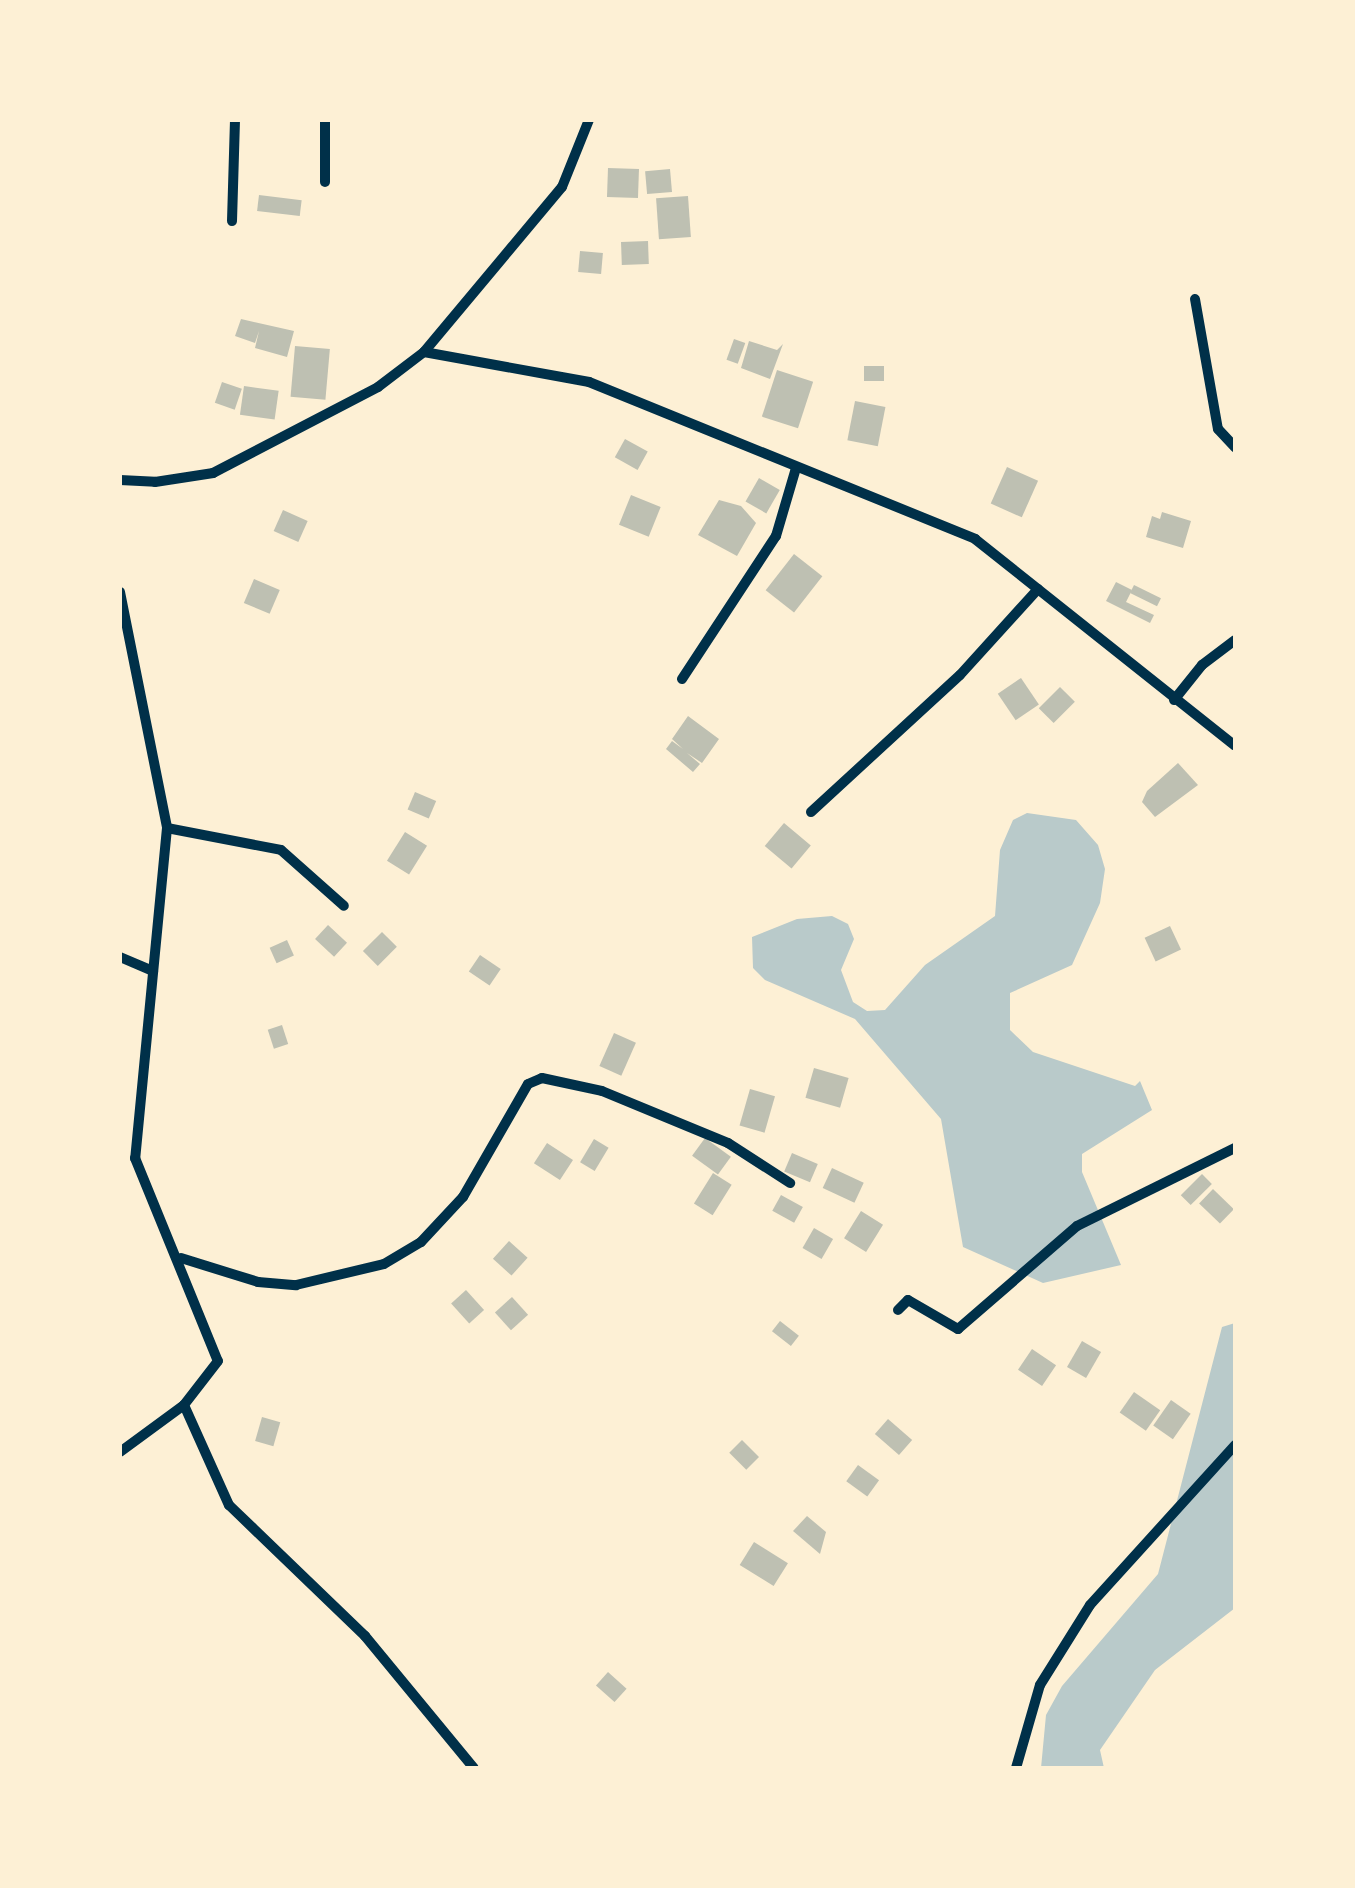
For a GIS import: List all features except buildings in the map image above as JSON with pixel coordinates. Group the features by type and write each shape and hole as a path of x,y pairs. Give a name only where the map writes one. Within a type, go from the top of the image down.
{"street":[{"path":"232,221 235,120"},
{"path":"324,182 325,120"},
{"path":"120,480 155,482 212,473 378,387 424,352 562,187 588,120"},
{"path":"1196,299 1218,429 1235,447"},
{"path":"424,352 588,382 975,538 1235,746"},
{"path":"682,679 776,536 796,468"},
{"path":"811,812 960,675 1038,589"},
{"path":"120,592 167,828 135,1158 181,1258 218,1361 184,1405 120,1452"},
{"path":"1174,700 1202,665 1235,640"},
{"path":"167,828 281,850 344,906"},
{"path":"120,957 153,971"},
{"path":"181,1258 258,1282 296,1284 384,1264 421,1242 463,1198 528,1084 542,1078 602,1091 728,1144 790,1183"},
{"path":"898,1310 908,1300 958,1329 1077,1226 1235,1148"},
{"path":"184,1405 228,1505 365,1636 474,1768"},
{"path":"1016,1768 1040,1685 1090,1605 1235,1444"}],"shaded area":[{"path":"1027,813 1076,820 1098,845 1105,869 1100,903 1072,965 1010,993 1010,1030 1033,1052 1135,1086 1140,1081 1152,1110 1082,1154 1082,1172 1121,1265 1043,1283 963,1247 941,1119 855,1019 765,980 753,968 752,937 797,919 832,916 848,924 854,939 841,970 853,1002 867,1011 885,1010 925,965 995,916 1000,850 1013,820"},
{"path":"1235,1323 1235,1608 1155,1670 1100,1750 1104,1768 1041,1768 1046,1715 1062,1686 1158,1574 1222,1327"}]}
